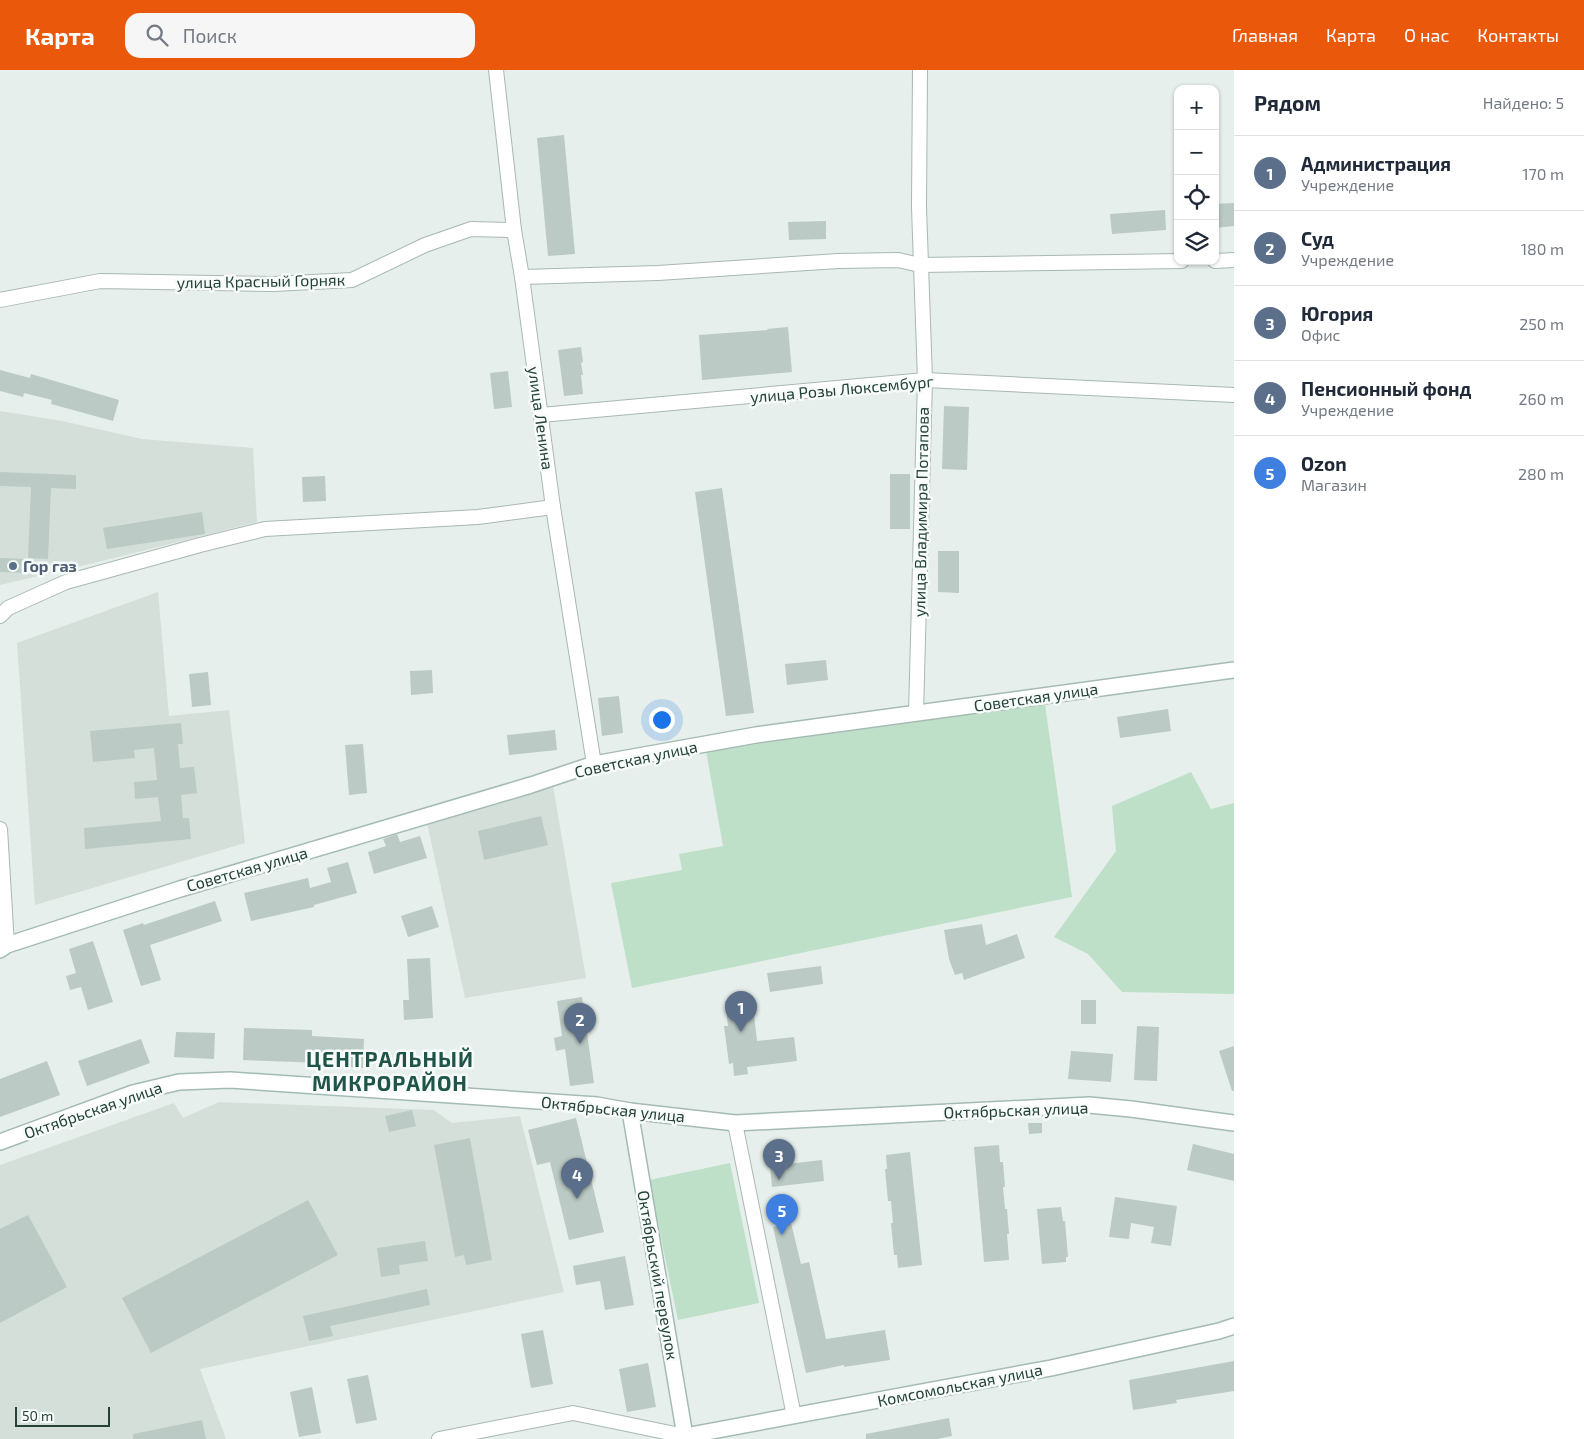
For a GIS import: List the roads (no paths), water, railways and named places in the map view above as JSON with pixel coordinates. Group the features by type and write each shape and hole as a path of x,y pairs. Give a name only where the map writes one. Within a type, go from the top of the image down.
{"main road":[{"name":"Советская улица","path":"4,947 180,889 531,785 594,764 756,735 1234,670"},
{"name":"Октябрьская улица","path":"0,1142 133,1093 179,1082 230,1080 597,1105 630,1111 735,1123 1089,1105 1234,1123"},
{"name":"Октябрьский переулок","path":"630,1111 685,1437"},
{"name":"Комсомольская улица","path":"685,1437 1051,1368 1220,1332 1234,1326"}],"street":[{"name":"улица Ленина","path":"496,70 514,230 540,415 594,764"},
{"name":"улица Владимира Потапова","path":"916,713 924,380 919,207 920,70"},
{"name":"улица Красный Горняк","path":"0,300 100,281 273,284 352,280 425,245 471,229 514,230"},
{"path":"522,277 658,273 838,261 898,260 920,265 1174,261"},
{"path":"1219,261 1234,260"},
{"name":"улица Розы Люксембург","path":"540,415 924,380 1234,395"},
{"path":"3,611 66,582 264,529 478,517 554,507"},
{"path":"0,829 4,947"},
{"path":"735,1123 794,1416"},
{"path":"439,1439 573,1413 606,1418 685,1437"}],"place":[{"name":"Гор газ","path":"13,566"},
{"name":"Администрация","path":"741,1032"},
{"name":"Суд","path":"580,1044"},
{"name":"Югория","path":"779,1180"},
{"name":"Пенсионный фонд","path":"577,1199"},
{"name":"Ozon","path":"782,1235"}],"district":[{"name":"ЦЕНТРАЛЬНЫЙ МИКРОРАЙОН","path":"390,1072"}]}
